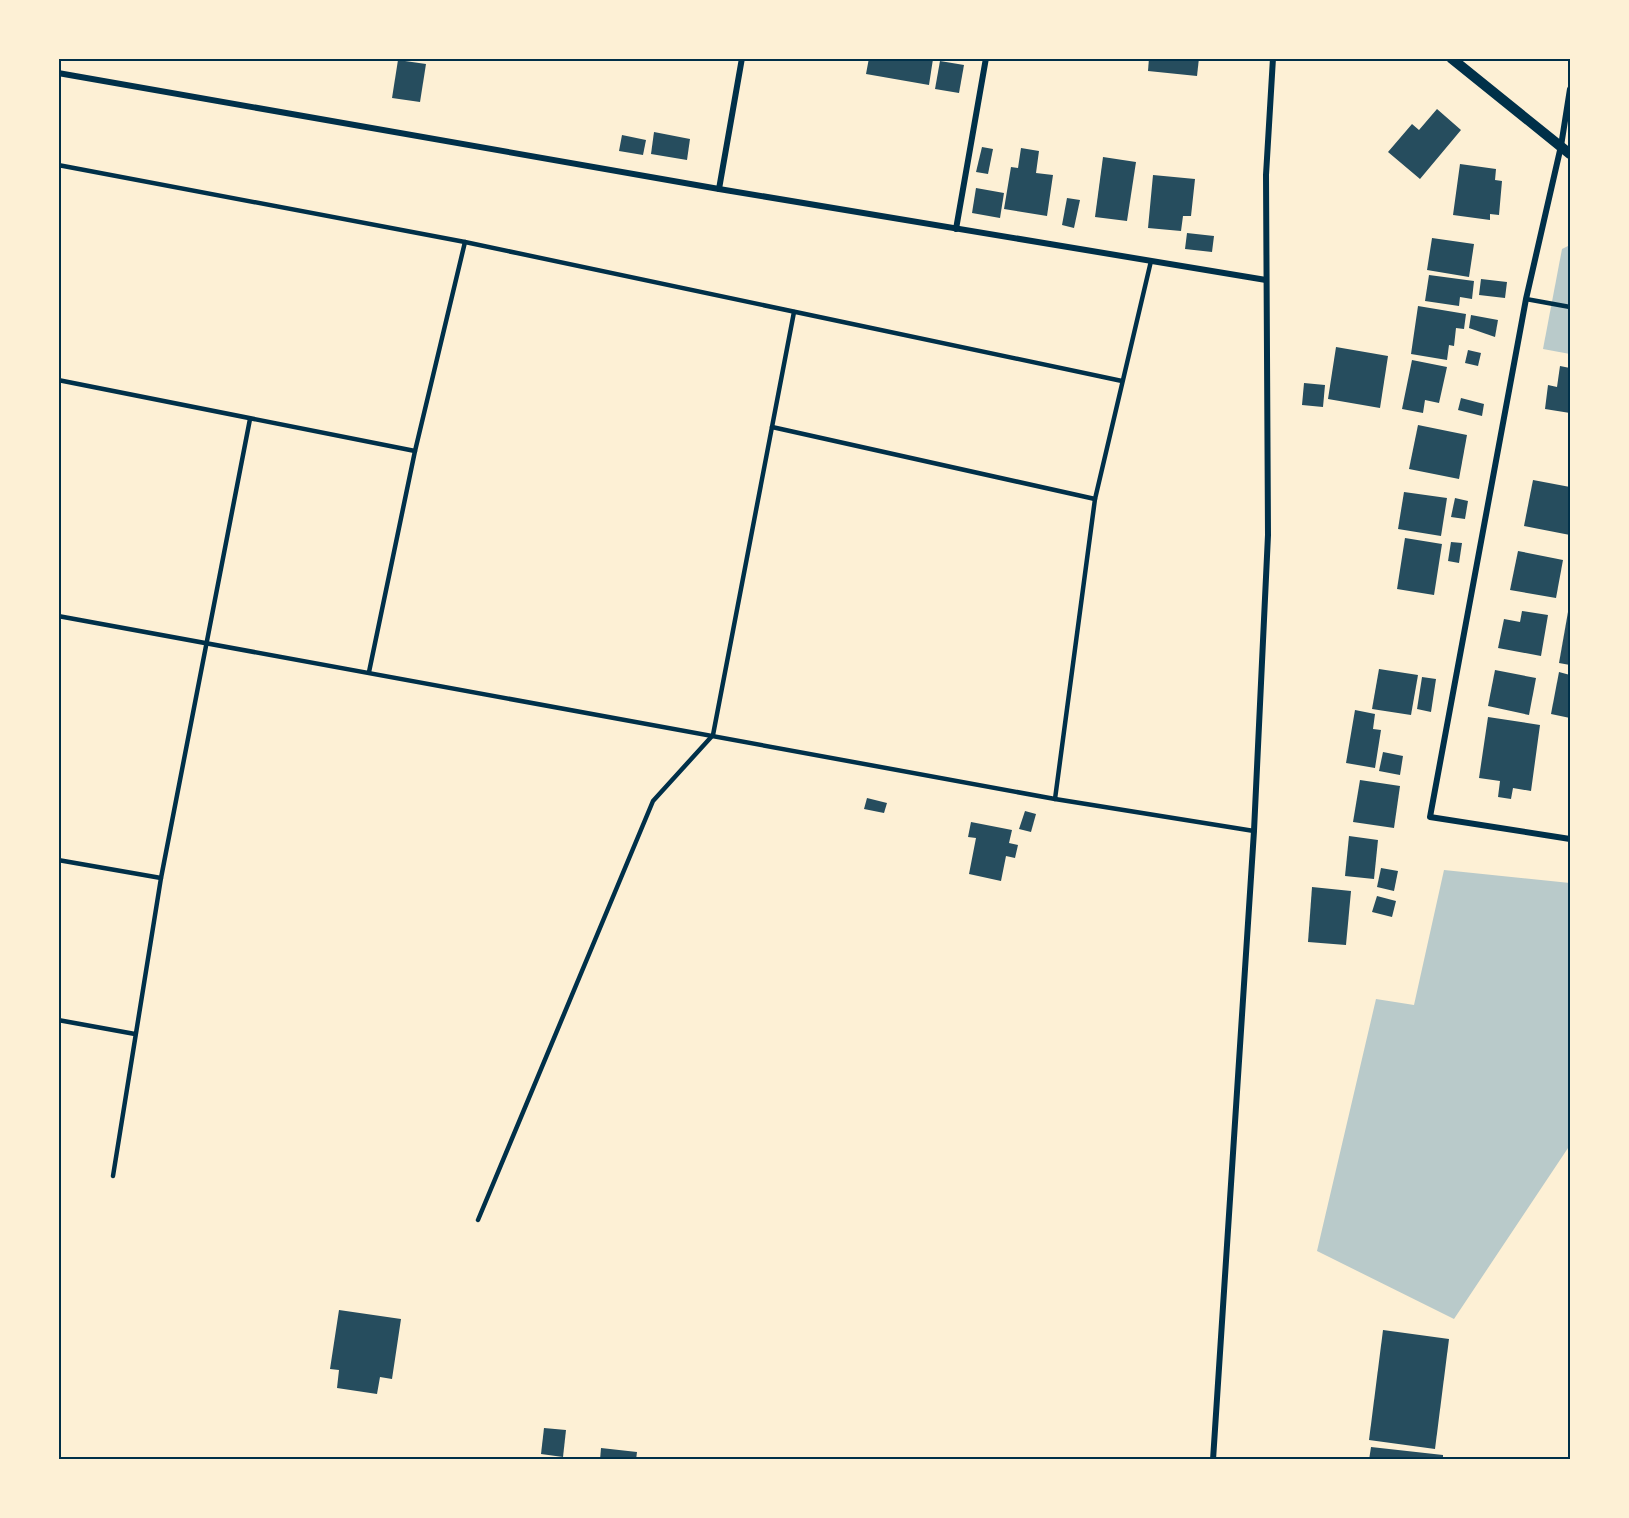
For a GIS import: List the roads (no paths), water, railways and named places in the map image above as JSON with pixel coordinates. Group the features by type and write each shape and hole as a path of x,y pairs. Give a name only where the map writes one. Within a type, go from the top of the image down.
{"street":[{"path":"719,189 742,58"},
{"path":"956,229 986,58"},
{"path":"1213,1460 1254,831 1268,535 1266,175 1273,58"},
{"path":"1451,58 1570,154"},
{"path":"58,73 719,189 1266,280"},
{"path":"1570,88 1561,146 1526,298 1430,818 1570,839"}],"lane":[{"path":"58,165 465,242 1122,381"},
{"path":"369,672 415,452 465,242"},
{"path":"1055,799 1095,499 1151,261"},
{"path":"1526,298 1570,307"},
{"path":"478,1221 653,801 713,735 794,312"},
{"path":"58,380 415,452"},
{"path":"113,1176 161,878 250,419"},
{"path":"772,427 1095,499"},
{"path":"58,616 1055,799 1254,831"},
{"path":"58,860 161,878"},
{"path":"58,1020 135,1034"}]}
